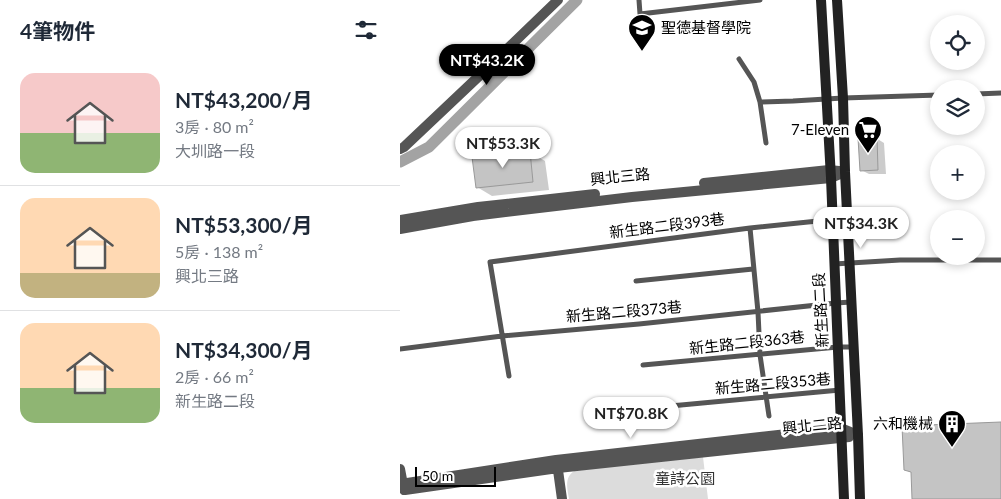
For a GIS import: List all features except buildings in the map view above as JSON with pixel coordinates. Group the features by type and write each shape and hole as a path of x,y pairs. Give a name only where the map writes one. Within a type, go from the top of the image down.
{"main road":[{"name":"新生路二段","path":"822,0 844,499"},
{"name":"新生路二段","path":"837,0 860,499"}],"street":[{"path":"400,149 558,0"},
{"name":"興北三路","path":"400,220 478,206 845,172"},
{"path":"400,229 473,216 830,174"},
{"name":"興北二路","path":"402,487 557,464 842,433 858,436"},
{"path":"557,464 562,499"},
{"path":"400,469 402,487"}],"lane":[{"path":"639,0 640,14 760,0"},
{"path":"739,59 754,82 760,102 766,143"},
{"path":"985,94 1001,93"},
{"path":"760,102 930,95"},
{"name":"新生路二段393巷","path":"502,336 490,262 750,228 847,218"},
{"path":"750,228 760,355 768,416"},
{"path":"834,264 900,260 1001,260"},
{"path":"636,281 753,269"},
{"name":"新生路二段373巷","path":"400,350 502,336 851,302"},
{"path":"502,336 509,376"},
{"name":"新生路二段363巷","path":"643,366 853,347"},
{"name":"新生路二段353巷","path":"649,408 840,390"}],"green space":[{"name":"童詩公園","path":"703,457 708,499 569,499 568,479 572,472 576,470"}],"waterway":[{"path":"400,162 429,147 577,0"}],"place":[{"name":"聖德基督學院","path":"642,52"},
{"name":"7-Eleven","path":"868,154"},
{"name":"六和機械","path":"952,448"}]}
